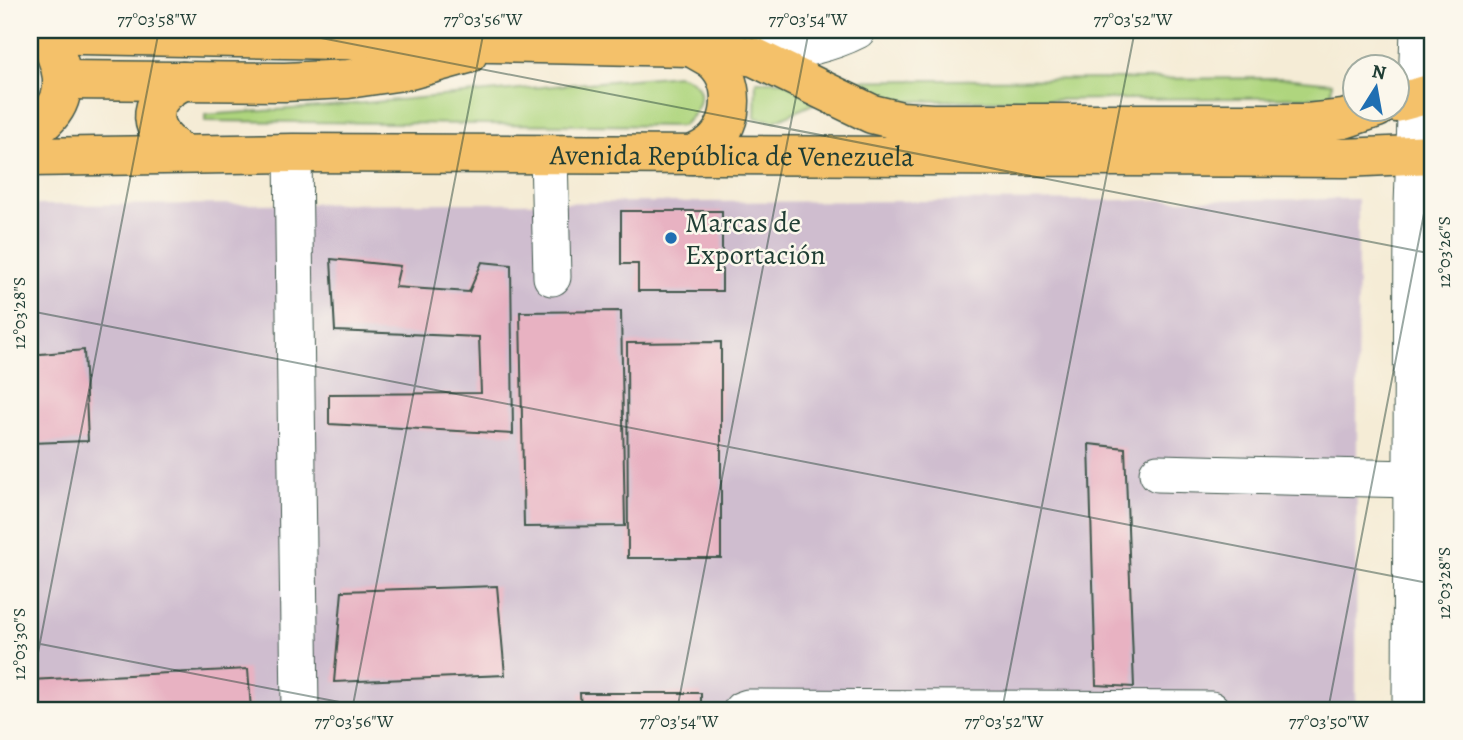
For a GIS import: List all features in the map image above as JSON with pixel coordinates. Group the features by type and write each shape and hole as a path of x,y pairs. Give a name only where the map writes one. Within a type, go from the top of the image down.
{"main road":[{"name":"Avenida República de Venezuela","path":"32,34 691,47 754,57 846,103 872,114 901,121 1307,123 1340,119"},
{"path":"30,132 54,112 61,97 63,80 56,55 32,34"},
{"name":"Avenida República de Venezuela","path":"63,80 285,82 348,79 411,70 502,44"},
{"path":"691,47 712,59 726,78 731,101 726,125 712,143 692,155"},
{"path":"183,81 168,89 158,101 154,117 157,132 168,145 184,154"},
{"name":"Avenida República de Venezuela","path":"30,156 293,153 1344,158 1424,155"}],"street":[{"path":"754,57 800,50 858,30"},
{"path":"1411,710 1412,479 1424,155 1415,97 1419,30"},
{"path":"293,153 300,710"},
{"path":"549,154 552,277"},
{"path":"1158,473 1412,479"},
{"path":"742,710 1211,710"}],"shaded area":[{"path":"1358,199 1356,710 30,710 30,205"}],"green space":[{"path":"678,75 696,84 700,97 695,112 682,126 205,121 205,115"},
{"path":"1283,78 1332,83 1331,97 817,102 775,121 755,118 756,81"}],"building":[{"name":"Marcas de Exportación","path":"621,211 722,211 722,291 638,291 638,264 621,264"},
{"path":"331,259 400,266 395,287 469,292 482,262 511,265 513,434 329,424 329,394 481,393 479,337 335,331"},
{"path":"621,311 625,526 524,527 520,312"},
{"path":"721,342 721,558 628,558 627,343"},
{"path":"84,350 88,441 30,443 30,355"},
{"path":"1089,444 1125,448 1134,687 1096,685"},
{"path":"497,586 505,675 334,682 342,591"},
{"path":"248,669 251,710 30,710 30,680"},
{"path":"580,693 701,693 701,710 581,710"}],"place":[{"name":"Marcas de Exportación","path":"671,238"}]}
